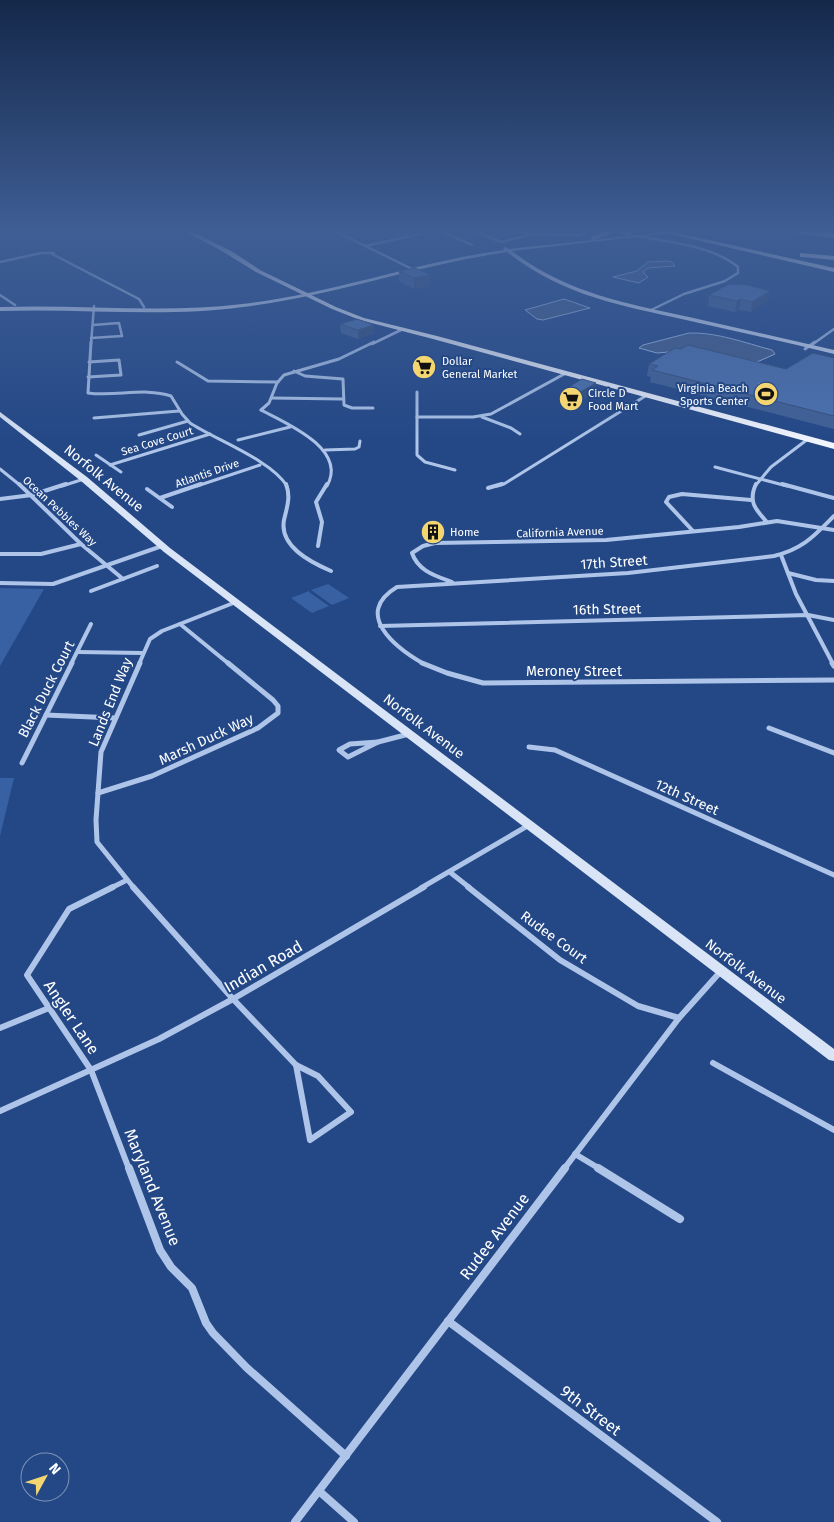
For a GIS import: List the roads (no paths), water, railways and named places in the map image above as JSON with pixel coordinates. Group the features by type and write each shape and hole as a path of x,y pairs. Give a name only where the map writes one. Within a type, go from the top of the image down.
{"main road":[{"path":"0,308 196,308 258,304 270,301"},
{"path":"330,301 403,329 834,446"},
{"path":"612,301 807,348 834,352"},
{"path":"0,308 15,305 94,308 196,308"},
{"name":"Norfolk Avenue","path":"0,414 84,479 162,546 834,1056"}],"street":[{"path":"9,301 15,305"},
{"path":"140,301 144,307"},
{"path":"651,310 670,301"},
{"path":"89,362 120,360 121,374 88,377 89,362 91,338 93,325 94,308"},
{"path":"91,338 122,336 119,323 93,325"},
{"path":"360,441 359,447 355,449 325,450 261,410 268,406 278,382 284,375 338,359 403,329"},
{"path":"807,348 834,329"},
{"path":"177,362 208,381 278,382"},
{"path":"294,371 301,375 335,376 343,379 343,404 347,407 373,408"},
{"path":"417,417 481,417 513,404 566,373"},
{"name":"Atlantis Drive","path":"88,377 88,393 108,396 169,395 174,399 188,421 280,477 289,492 283,529 285,539 318,566 330,571"},
{"path":"417,392 418,457 431,464 455,470"},
{"path":"488,488 504,484 647,395"},
{"path":"272,398 343,400"},
{"path":"94,418 180,410"},
{"path":"481,417 511,428 520,434"},
{"path":"139,434 188,421"},
{"path":"238,440 291,427"},
{"name":"Sea Cove Court","path":"110,465 210,434"},
{"path":"766,521 751,500 752,490 758,479 808,439"},
{"path":"318,546 322,522 316,502 318,496 330,480 332,470 325,450"},
{"path":"96,455 121,472"},
{"name":"Atlantis Drive","path":"160,498 260,464"},
{"path":"715,467 834,498"},
{"name":"Ocean Pebbles Way","path":"0,469 32,495 81,544 123,579"},
{"path":"0,499 32,495 84,479"},
{"name":"Atlantis Drive","path":"146,489 172,506"},
{"path":"693,531 666,502 669,496 682,494 751,500"},
{"name":"17th Street","path":"380,626 376,617 378,605 382,597 397,587 628,573 781,555 806,544 834,516"},
{"name":"California Avenue","path":"455,584 427,572 413,559 412,552 423,546 435,543 598,540 740,527 766,521 790,522 834,530"},
{"path":"0,554 30,556 81,544"},
{"path":"0,583 53,584 162,546"},
{"path":"781,555 834,666"},
{"path":"91,591 157,566"},
{"path":"788,573 811,579 834,581"},
{"name":"Lands End Way","path":"236,602 153,635 142,653 101,752 97,842 127,880 233,999 296,1065"},
{"name":"16th Street","path":"380,626 808,615 834,620"},
{"name":"Black Duck Court","path":"22,763 91,624"},
{"name":"Marsh Duck Way","path":"98,792 152,776 258,728 272,719 278,712 278,706 273,700 180,624"},
{"name":"Meroney Street","path":"380,626 395,644 419,662 449,674 483,683 834,680"},
{"path":"78,652 142,653"},
{"path":"46,715 115,718"},
{"path":"769,728 834,753"},
{"path":"378,742 350,744 339,750 348,757 378,742 410,733"},
{"name":"12th Street","path":"529,747 555,750 834,875"},
{"name":"Indian Road","path":"0,1110 159,1039 233,999 530,825"},
{"name":"Rudee Court","path":"451,873 560,960 638,1006 679,1018"},
{"name":"Angler Lane","path":"91,1070 27,974 69,909 127,880"},
{"name":"Rudee Avenue","path":"295,1522 679,1018 721,971"},
{"path":"0,1028 49,1008"},
{"path":"713,1063 834,1130"},
{"path":"296,1065 318,1076 351,1112 310,1140 300,1084 296,1065"},
{"name":"Maryland Avenue","path":"91,1070 160,1250 171,1267 192,1288 206,1323 247,1368 346,1456"},
{"path":"575,1154 680,1219"},
{"name":"9th Street","path":"448,1321 717,1522"},
{"path":"319,1491 354,1522"}],"place":[{"name":"Dollar General Market","path":"424,367"},
{"name":"Virginia Beach Sports Center","path":"766,394"},
{"name":"Circle D Food Mart","path":"571,399"},
{"name":"Home","path":"433,532"}]}
